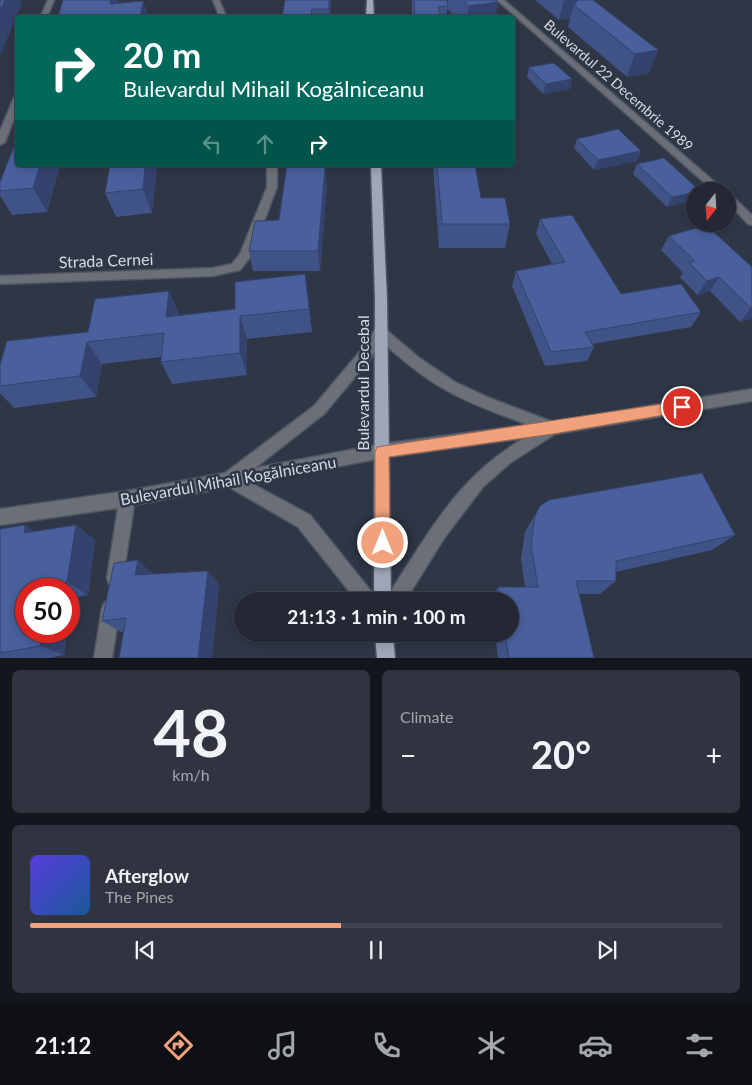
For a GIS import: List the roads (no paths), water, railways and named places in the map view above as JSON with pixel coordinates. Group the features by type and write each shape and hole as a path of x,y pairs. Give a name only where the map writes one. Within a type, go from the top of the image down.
{"main road":[{"path":"370,0 370,15"},
{"name":"Bulevardul Decebal","path":"376,167 381,300 383,592"},
{"path":"385,642 386,658"}],"street":[{"path":"44,15 50,0"},
{"path":"216,0 223,15"},
{"name":"Bulevardul 22 Decembrie 1989","path":"500,0 710,182"},
{"path":"0,142 15,104"},
{"name":"Strada Cernei","path":"0,280 213,272 236,267 245,256 272,187 272,167"},
{"path":"736,206 752,221"},
{"path":"361,592 304,521 229,479 319,410 366,354 380,332 405,355 450,386 553,428"},
{"name":"Bulevardul Mihail Kogălniceanu","path":"0,517 127,499 382,452 553,428 752,394"},
{"path":"401,592 460,502 491,469 553,428"},
{"path":"103,658 127,499"}]}
